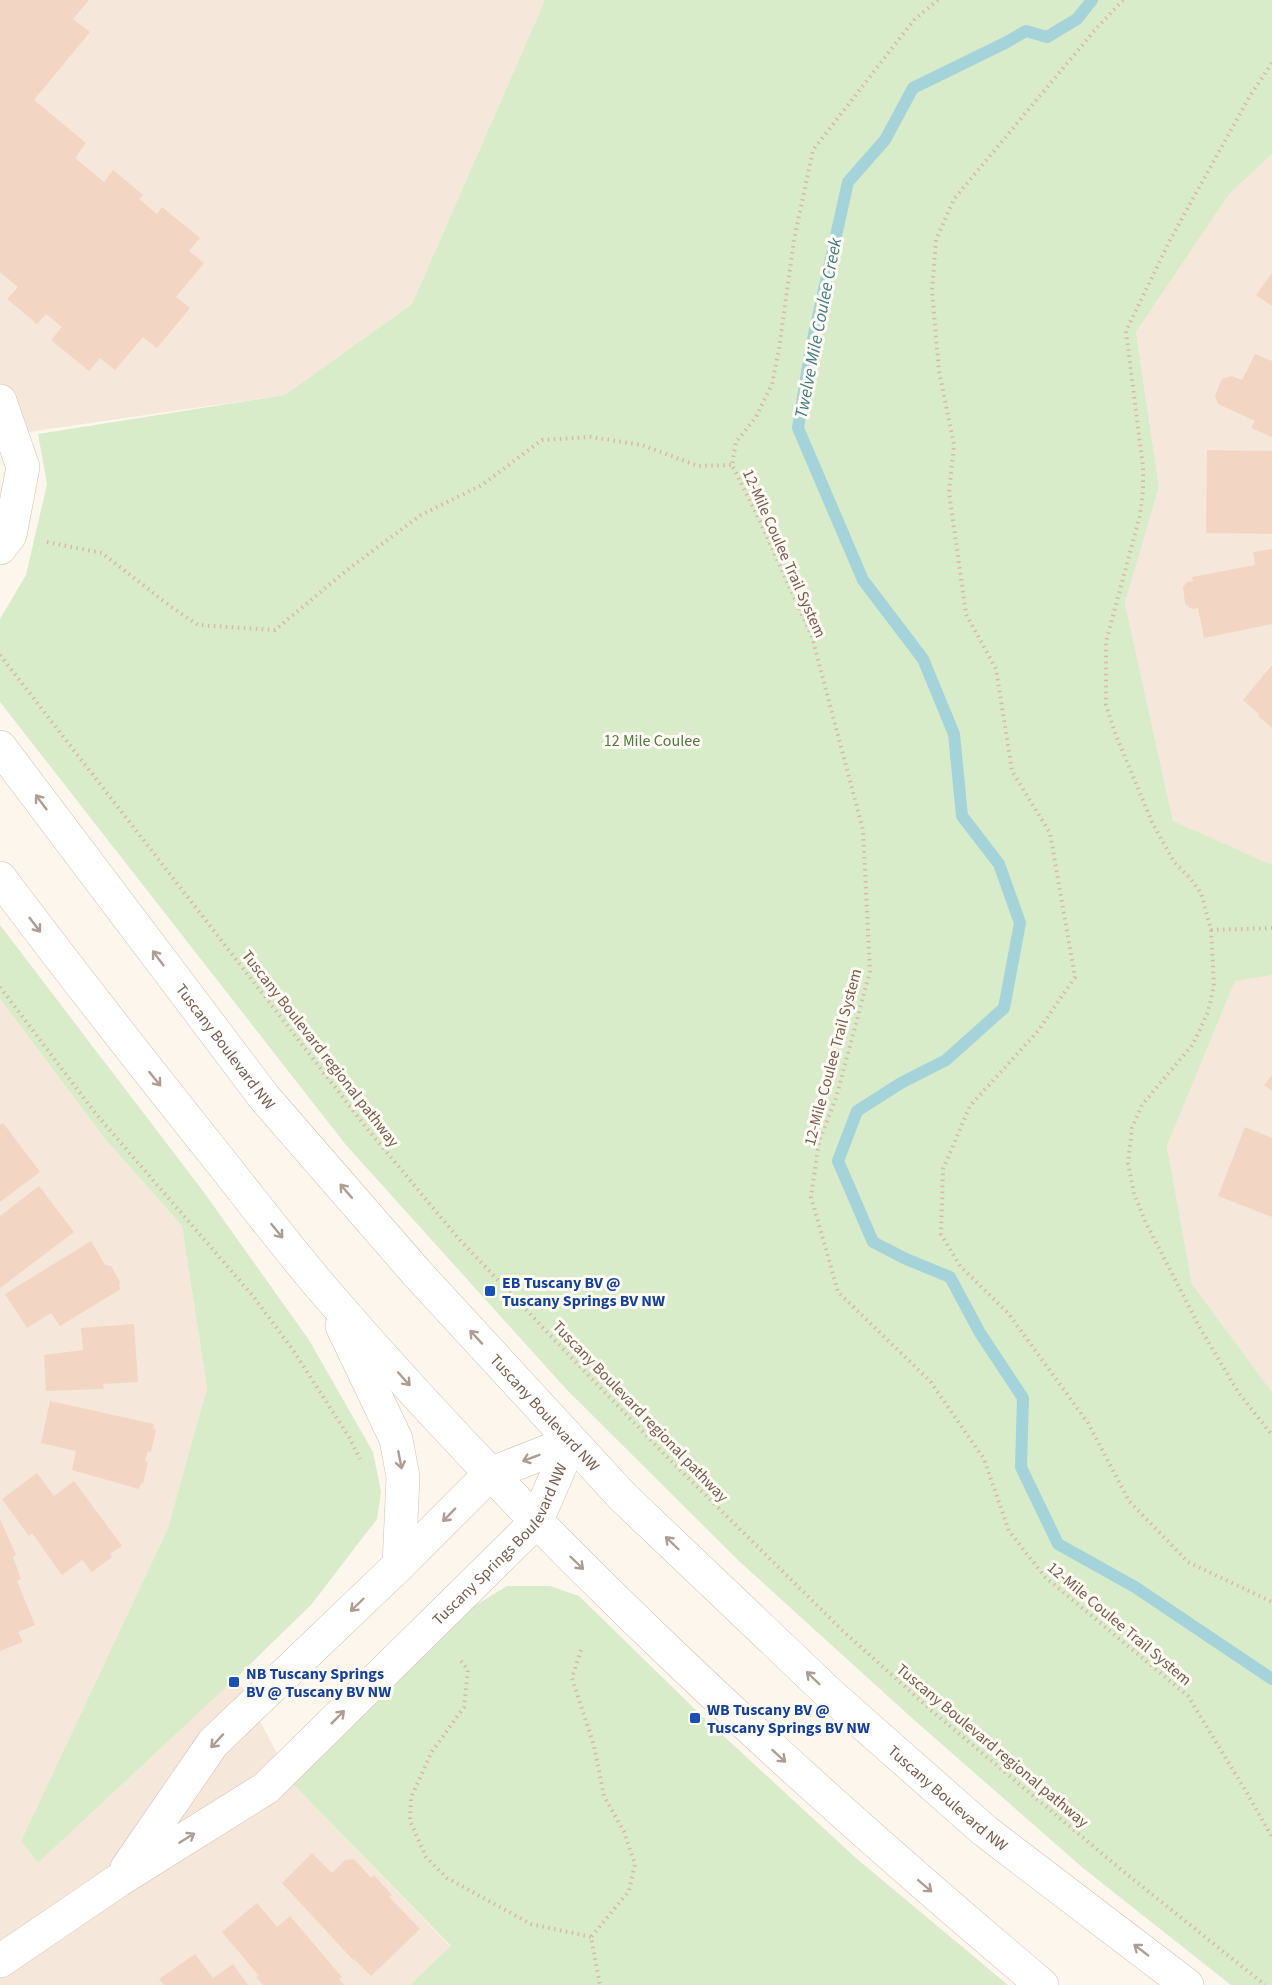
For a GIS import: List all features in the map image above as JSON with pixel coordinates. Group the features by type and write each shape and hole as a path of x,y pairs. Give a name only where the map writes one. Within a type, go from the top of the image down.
{"street":[{"path":"0,401 23,466 5,541"},
{"name":"Tuscany Boulevard NW","path":"0,747 264,1097 416,1272 571,1442 624,1497 833,1697 985,1831 1188,1985"},
{"path":"0,878 88,996 326,1292 490,1474 536,1522 762,1740 929,1890 1042,1985"},
{"path":"326,1292 396,1439 404,1477 399,1565"},
{"name":"Tuscany Springs Boulevard NW","path":"119,1880 213,1743 399,1565 490,1474 571,1442"},
{"name":"Tuscany Springs Boulevard NW","path":"0,1961 119,1880 266,1788 536,1522 571,1442"}],"path":[{"name":"12-Mile Coulee Trail System","path":"938,0 914,20 813,150 794,240 772,384 756,417 736,442 732,465 812,637 863,830 870,971 836,1098 819,1142 811,1197 838,1292 930,1382 984,1459 1009,1531 1045,1577 1188,1696 1272,1837"},
{"path":"1123,0 1087,39 954,199 936,240 932,290 938,360 954,445 948,492 966,614 996,669 1012,771 1050,833 1075,977 1038,1031 970,1106 943,1169 941,1234 960,1266 1008,1313 1088,1423 1129,1502 1188,1562 1272,1602"},
{"path":"1272,63 1250,96 1172,238 1126,331 1143,467 1143,490 1140,515 1106,642 1106,705 1115,733 1152,822 1174,862 1201,893 1211,930 1214,986 1208,1012 1192,1044 1142,1105 1132,1128 1128,1163 1134,1193 1145,1221 1200,1328 1238,1392 1272,1436"},
{"name":"12-Mile Coulee Trail System","path":"5,541 102,553 198,625 275,630 347,570 421,515 482,485 542,440 591,437 642,445 698,466 732,465"},
{"name":"Tuscany Boulevard regional pathway","path":"0,655 369,1131 459,1239 566,1352 668,1458 844,1632 932,1711 1118,1867 1265,1985"},
{"path":"1211,930 1272,928"},
{"path":"0,987 96,1114 253,1296 293,1350 349,1437 365,1468"},
{"path":"581,1650 572,1678 594,1746 604,1796 624,1832 635,1864 629,1891 591,1937"},
{"path":"461,1660 468,1670 464,1707 431,1753 411,1798 410,1821 426,1857 447,1878 531,1924 591,1937"},
{"path":"591,1937 600,1985"}],"shaded area":[{"path":"0,0 545,0 412,304 286,395 0,436"},
{"path":"1272,154 1272,1392 1192,1284 1167,1146 1235,981 1173,821 1125,603 1159,487 1136,332 1229,193"},
{"path":"0,999 106,1140 182,1226 207,1388 168,1528 21,1841 38,1863 237,1677 293,1784 451,1947 410,1985 0,1985"}],"green space":[{"name":"12 Mile Coulee","path":"545,0 1272,0 1272,154 1229,194 1136,332 1159,487 1125,603 1173,821 1272,865 1272,975 1235,981 1167,1146 1192,1284 1272,1392 1272,1985 1231,1985 1083,1868 913,1719 739,1561 567,1390 346,1145 0,702 0,619 26,575 47,484 38,434 285,395 412,304"},
{"path":"0,925 203,1191 309,1340 373,1452 381,1492 377,1519 311,1605 38,1863 21,1841 168,1528 207,1388 182,1226 106,1140 0,999"},
{"path":"507,1586 550,1586 579,1596 704,1718 857,1859 1008,1985 410,1985 451,1946 293,1784 473,1607"}],"building":[{"path":"0,0 89,0 73,19 90,32 34,100 86,143 75,158 104,182 113,170 143,195 139,199 157,214 162,207 200,238 189,251 204,263 176,297 190,308 157,348 143,337 115,370 100,358 89,371 51,340 62,327 46,314 37,324 7,299 18,287 0,272"},
{"path":"1272,273 1272,306 1256,295"},
{"path":"1255,354 1272,361 1272,437 1251,428 1255,421 1218,404 1215,395 1222,379 1232,376 1242,380"},
{"path":"1207,450 1272,451 1272,534 1206,533"},
{"path":"1272,549 1272,624 1204,638 1198,608 1192,609 1185,604 1183,587 1187,582 1193,581 1192,577 1255,565 1253,552"},
{"path":"1272,665 1272,728 1243,700"},
{"path":"1272,1075 1272,1091 1264,1085"},
{"path":"3,1123 40,1172 0,1202 0,1125"},
{"path":"1245,1127 1272,1138 1272,1217 1218,1196"},
{"path":"39,1186 74,1232 0,1288 0,1216"},
{"path":"91,1241 105,1265 111,1266 120,1282 121,1289 60,1326 51,1313 27,1328 5,1294"},
{"path":"134,1324 138,1382 103,1384 104,1389 46,1391 44,1355 83,1350 81,1328"},
{"path":"50,1401 154,1424 153,1428 156,1430 151,1452 148,1451 143,1484 141,1483 139,1489 72,1470 76,1451 41,1443"},
{"path":"37,1473 54,1496 74,1481 122,1546 110,1554 112,1557 92,1572 82,1560 62,1575 32,1533 29,1536 2,1499"},
{"path":"0,1519 16,1555 13,1557 21,1579 17,1581 35,1625 18,1632 23,1642 0,1651"},
{"path":"312,1853 332,1873 345,1860 354,1859 371,1878 374,1875 392,1895 389,1897 420,1929 371,1976 353,1960 282,1883"},
{"path":"257,1903 277,1927 290,1916 342,1977 339,1979 344,1985 263,1985 256,1977 259,1976 222,1932"},
{"path":"195,1954 213,1978 233,1964 248,1985 164,1985 159,1979"}],"waterway":[{"name":"Twelve Mile Coulee Creek","path":"1092,0 1077,19 1047,37 1026,31 913,88 885,140 848,182 811,348 798,428 863,580 923,659 954,734 962,816 999,864 1020,923 1004,1008 946,1060 901,1083 857,1111 838,1161 873,1242 906,1259 950,1277 980,1333 1023,1398 1021,1467 1058,1544 1135,1587 1272,1679"}],"place":[{"name":"EB Tuscany BV @ Tuscany Springs BV NW","path":"490,1291"},
{"name":"NB Tuscany Springs BV @ Tuscany BV NW","path":"234,1682"},
{"name":"WB Tuscany BV @ Tuscany Springs BV NW","path":"695,1718"}]}
